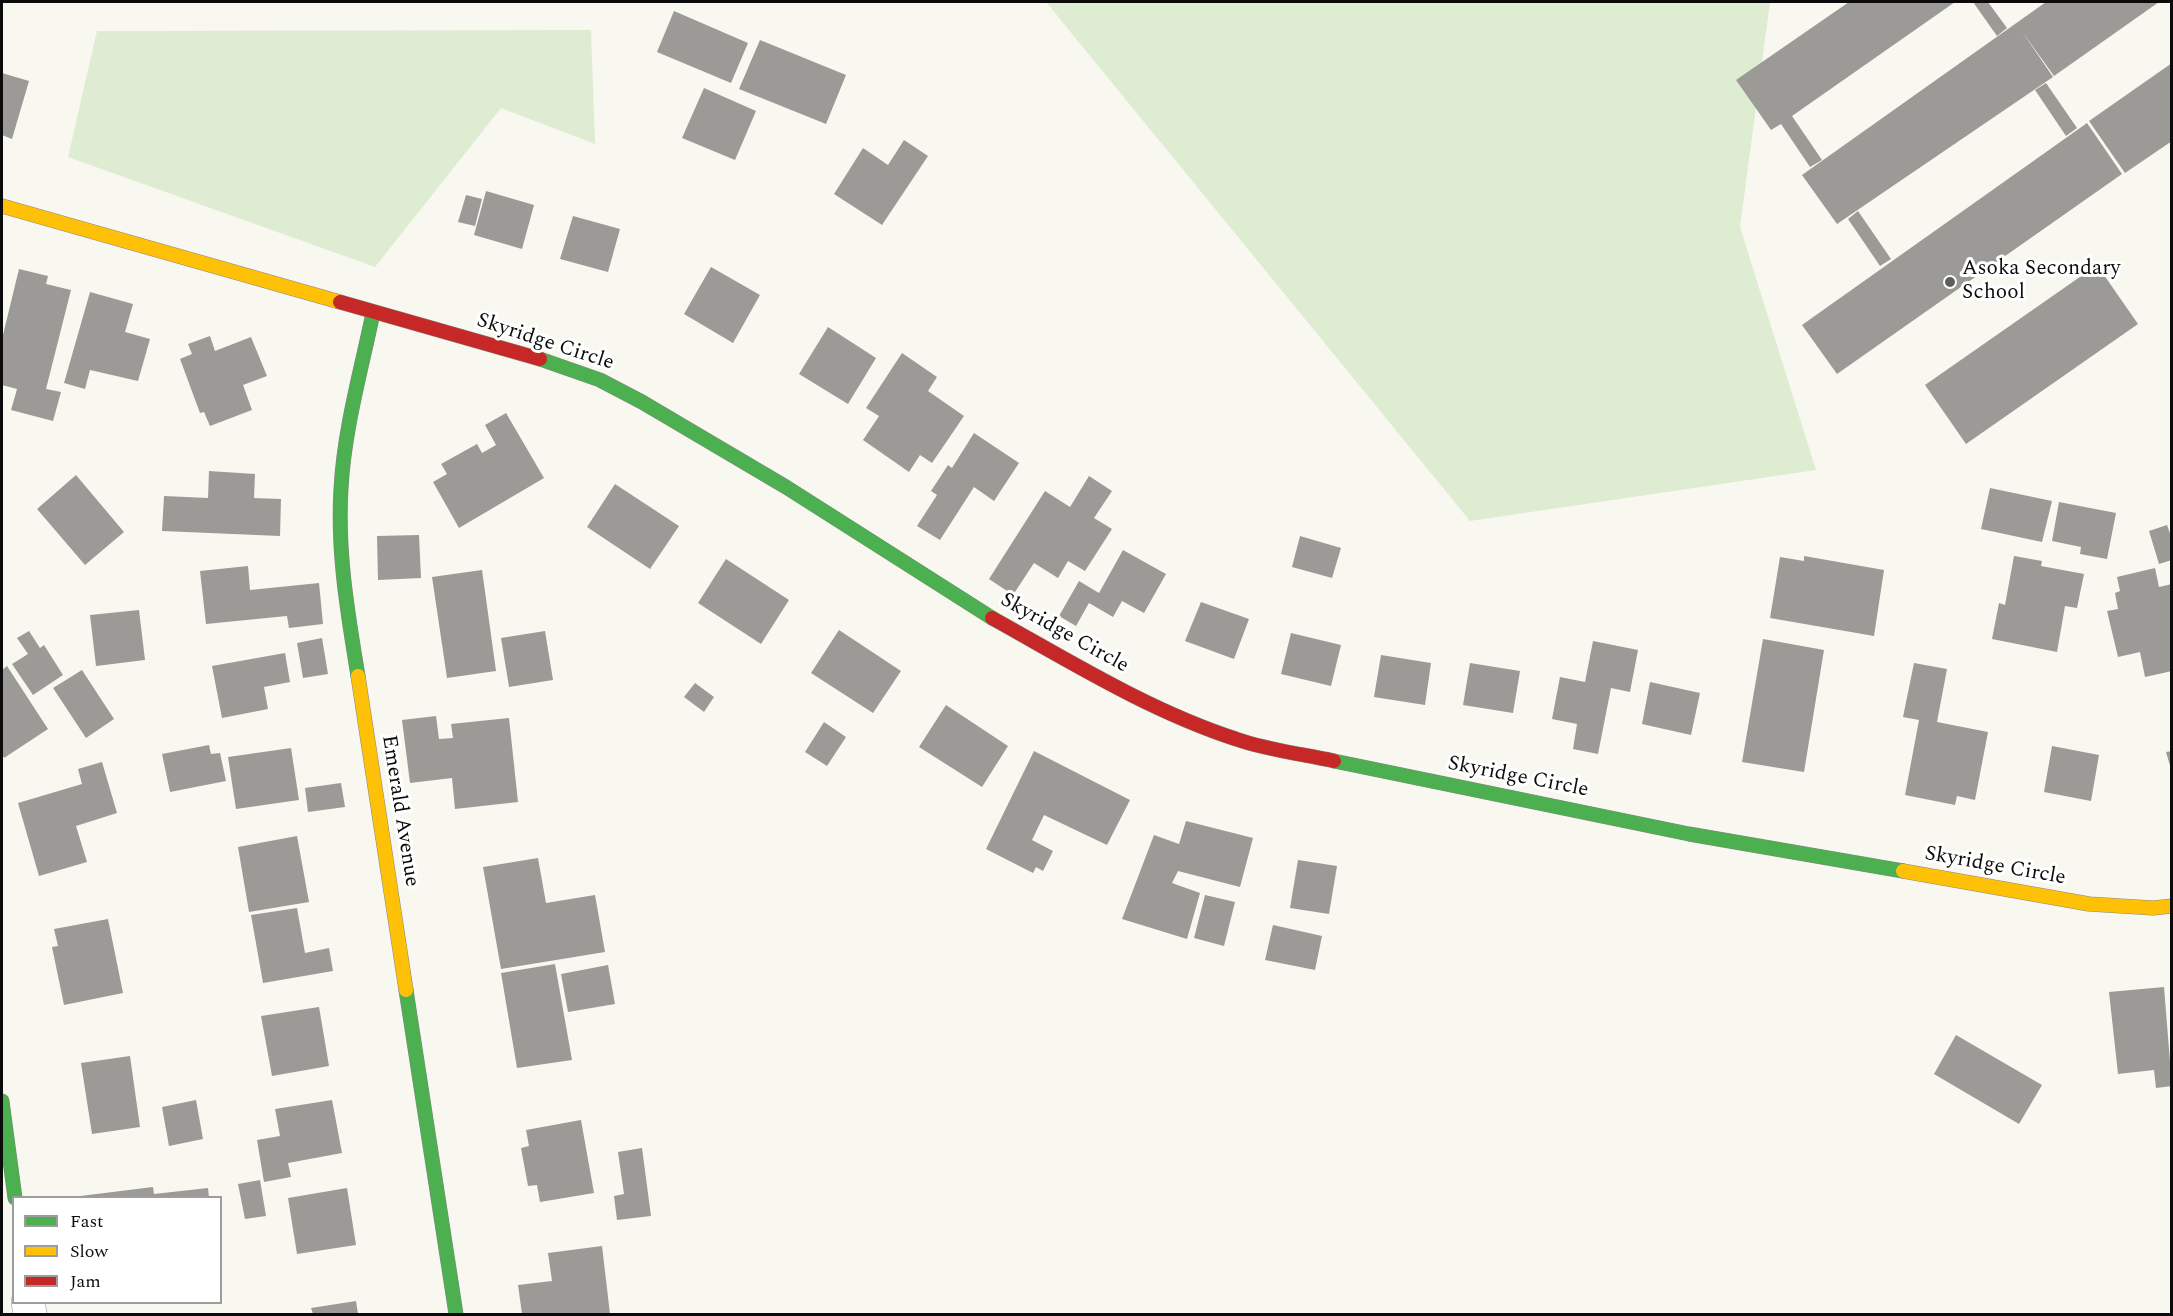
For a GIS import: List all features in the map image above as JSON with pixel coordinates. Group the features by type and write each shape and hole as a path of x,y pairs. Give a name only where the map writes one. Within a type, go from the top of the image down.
{"street":[{"name":"Skyridge Circle","path":"2,206 373,314 550,362 600,380 786,487 966,604 1121,690 1186,720 1238,740 1458,788 1701,836 2089,904 2153,908 2172,906"},
{"name":"Emerald Avenue","path":"373,314 347,436 341,488 342,561 353,647 456,1314"},
{"path":"2,1101 15,1196"}],"green space":[{"path":"1046,2 1770,2 1740,227 1816,470 1470,521"},
{"path":"591,30 595,144 501,108 375,267 68,157 97,31"}],"building":[{"path":"1849,2 1955,2 1792,116 1822,160 1810,167 1781,124 1771,130 1736,80"},
{"path":"1973,2 1988,2 2007,28 1997,36"},
{"path":"2046,2 2159,2 2054,76 2021,30 2053,77 1837,224 1802,175"},
{"path":"674,11 748,43 731,83 657,52"},
{"path":"760,40 846,75 826,124 739,89"},
{"path":"2172,63 2172,141 2125,173 2089,121"},
{"path":"2,73 29,81 12,139 2,135"},
{"path":"2046,83 2077,128 2066,136 2035,90"},
{"path":"704,88 756,111 735,160 682,138"},
{"path":"2087,123 2122,174 1837,374 1802,325"},
{"path":"904,140 928,156 882,225 834,194 863,148 888,165"},
{"path":"486,191 534,205 522,249 474,235"},
{"path":"466,195 482,199 475,226 458,222"},
{"path":"1858,211 1891,259 1880,266 1848,219"},
{"path":"573,216 620,229 608,272 560,259"},
{"path":"2097,265 2138,324 1966,444 1925,385"},
{"path":"711,267 760,295 733,343 684,314"},
{"path":"19,269 48,276 46,284 71,290 46,389 61,392 53,421 11,410 17,389 2,385 2,339"},
{"path":"90,292 133,304 125,332 150,339 138,381 90,370 85,389 64,383"},
{"path":"828,327 876,358 848,404 799,374"},
{"path":"210,336 215,351 251,337 267,376 243,385 252,410 210,426 204,412 200,413 180,359 192,354 188,344"},
{"path":"902,353 937,377 928,391 964,416 932,463 920,455 909,472 863,440 879,416 866,408"},
{"path":"506,413 544,478 459,528 433,482 447,474 441,464 477,444 482,453 496,445 485,425"},
{"path":"974,433 1019,463 994,501 974,487 940,540 917,526 937,495 931,491 948,465 952,468"},
{"path":"209,471 255,474 254,498 281,499 280,536 162,531 164,496 208,498"},
{"path":"76,475 124,532 85,565 37,509"},
{"path":"1089,476 1112,491 1094,518 1112,529 1085,571 1068,561 1058,578 1034,563 1013,595 989,579 1045,491 1070,507"},
{"path":"615,484 679,526 650,569 587,527"},
{"path":"1990,488 2052,501 2042,542 1981,529"},
{"path":"2059,502 2116,513 2107,559 2080,554 2081,547 2052,541"},
{"path":"2167,525 2172,539 2172,560 2159,564 2149,531"},
{"path":"419,535 421,578 378,580 377,536"},
{"path":"1300,536 1341,548 1332,578 1292,567"},
{"path":"1123,550 1166,574 1144,613 1122,601 1113,617 1089,603 1076,626 1059,616 1079,581 1099,593"},
{"path":"1804,556 1884,570 1874,636 1770,618 1780,557 1804,561"},
{"path":"2014,556 2042,561 2041,566 2084,574 2077,608 2065,606 2057,652 1992,639 1999,603 2005,605"},
{"path":"726,559 789,600 761,644 698,603"},
{"path":"248,566 250,590 319,583 323,624 289,628 287,616 206,624 200,571"},
{"path":"2155,568 2159,587 2172,584 2172,671 2145,677 2140,652 2118,657 2107,611 2118,609 2115,593 2120,591 2117,577"},
{"path":"482,570 496,671 447,678 432,577"},
{"path":"1201,602 1249,619 1234,659 1185,641"},
{"path":"139,610 145,660 96,666 90,615"},
{"path":"839,630 901,671 873,713 811,673"},
{"path":"29,631 40,648 44,645 63,675 33,695 12,664 28,654 17,638"},
{"path":"545,631 553,680 509,687 501,638"},
{"path":"1291,633 1341,645 1331,686 1281,674"},
{"path":"322,638 328,674 303,678 297,643"},
{"path":"1763,639 1824,650 1804,772 1742,762"},
{"path":"1593,641 1638,650 1630,692 1611,688 1598,754 1573,749 1577,724 1552,719 1560,677 1585,682"},
{"path":"285,653 290,682 264,687 268,709 222,718 212,666"},
{"path":"1381,655 1431,663 1425,705 1374,697"},
{"path":"1470,663 1520,671 1513,713 1463,705"},
{"path":"1914,663 1947,669 1937,722 1988,732 1975,800 1957,796 1955,805 1905,795 1919,720 1903,717"},
{"path":"7,666 48,729 4,758 2,754 2,670"},
{"path":"82,670 114,719 86,738 53,688"},
{"path":"1650,682 1700,693 1691,735 1642,724"},
{"path":"695,683 714,697 704,712 684,697"},
{"path":"946,705 1008,746 982,787 919,747"},
{"path":"436,716 439,739 453,738 451,724 509,718 518,802 455,809 452,778 410,783 402,720"},
{"path":"824,722 846,737 827,766 805,752"},
{"path":"209,745 211,754 220,753 226,781 170,792 162,754"},
{"path":"2052,746 2099,755 2091,801 2044,792"},
{"path":"291,748 299,800 236,809 228,757"},
{"path":"1034,751 1130,800 1107,845 1044,815 1032,840 1053,851 1043,871 1036,867 1033,873 986,849"},
{"path":"2172,751 2172,769 2171,769 2166,752"},
{"path":"102,762 117,813 76,826 87,862 39,876 18,803 82,784 78,769"},
{"path":"341,783 345,807 308,812 305,788"},
{"path":"1186,821 1253,838 1240,887 1178,871 1172,883 1200,893 1187,939 1122,919 1154,835 1179,844"},
{"path":"297,836 309,902 249,912 238,847"},
{"path":"538,858 546,903 595,895 605,952 501,969 483,867"},
{"path":"1298,860 1337,866 1329,914 1290,908"},
{"path":"1205,895 1235,902 1224,946 1194,938"},
{"path":"297,908 305,953 329,948 333,971 263,983 251,915"},
{"path":"108,919 123,993 64,1005 52,947 58,946 54,929"},
{"path":"1273,925 1322,936 1315,970 1265,960"},
{"path":"555,964 572,1060 517,1068 501,973"},
{"path":"608,965 615,1004 568,1012 561,974"},
{"path":"2164,987 2172,1086 2156,1088 2154,1070 2118,1074 2109,992"},
{"path":"319,1007 329,1066 272,1076 261,1016"},
{"path":"1956,1035 2042,1085 2019,1124 1934,1074"},
{"path":"130,1056 140,1127 92,1134 81,1063"},
{"path":"196,1100 203,1139 169,1146 162,1107"},
{"path":"332,1100 342,1153 288,1163 291,1177 264,1182 257,1140 280,1136 275,1109"},
{"path":"581,1120 594,1193 540,1202 537,1185 528,1186 521,1148 529,1146 526,1130"},
{"path":"642,1148 651,1216 617,1220 614,1196 624,1194 618,1152"},
{"path":"260,1180 266,1216 245,1219 238,1184"},
{"path":"153,1187 154,1194 208,1188 209,1196 80,1196"},
{"path":"347,1188 356,1245 297,1254 288,1198"},
{"path":"602,1246 610,1314 522,1314 518,1285 552,1281 548,1253"},
{"path":"356,1301 358,1314 313,1314 311,1308"}],"traffic: fast":[{"path":"358,676 347,607 340,513 349,423 373,313"},
{"path":"540,359 600,380 642,402 786,487 992,618"},
{"path":"1334,761 1689,834 1903,871"},
{"path":"406,990 456,1314"},
{"path":"2,1101 15,1196"}],"traffic: slow":[{"path":"2,206 340,302"},
{"path":"358,676 406,990"},
{"path":"1903,871 2089,904 2153,908 2172,906"}],"traffic: jam":[{"path":"340,302 540,359"},
{"path":"992,618 1111,684 1204,728 1248,743 1334,761"}],"place":[{"name":"Asoka Secondary School","path":"1950,282"}]}
